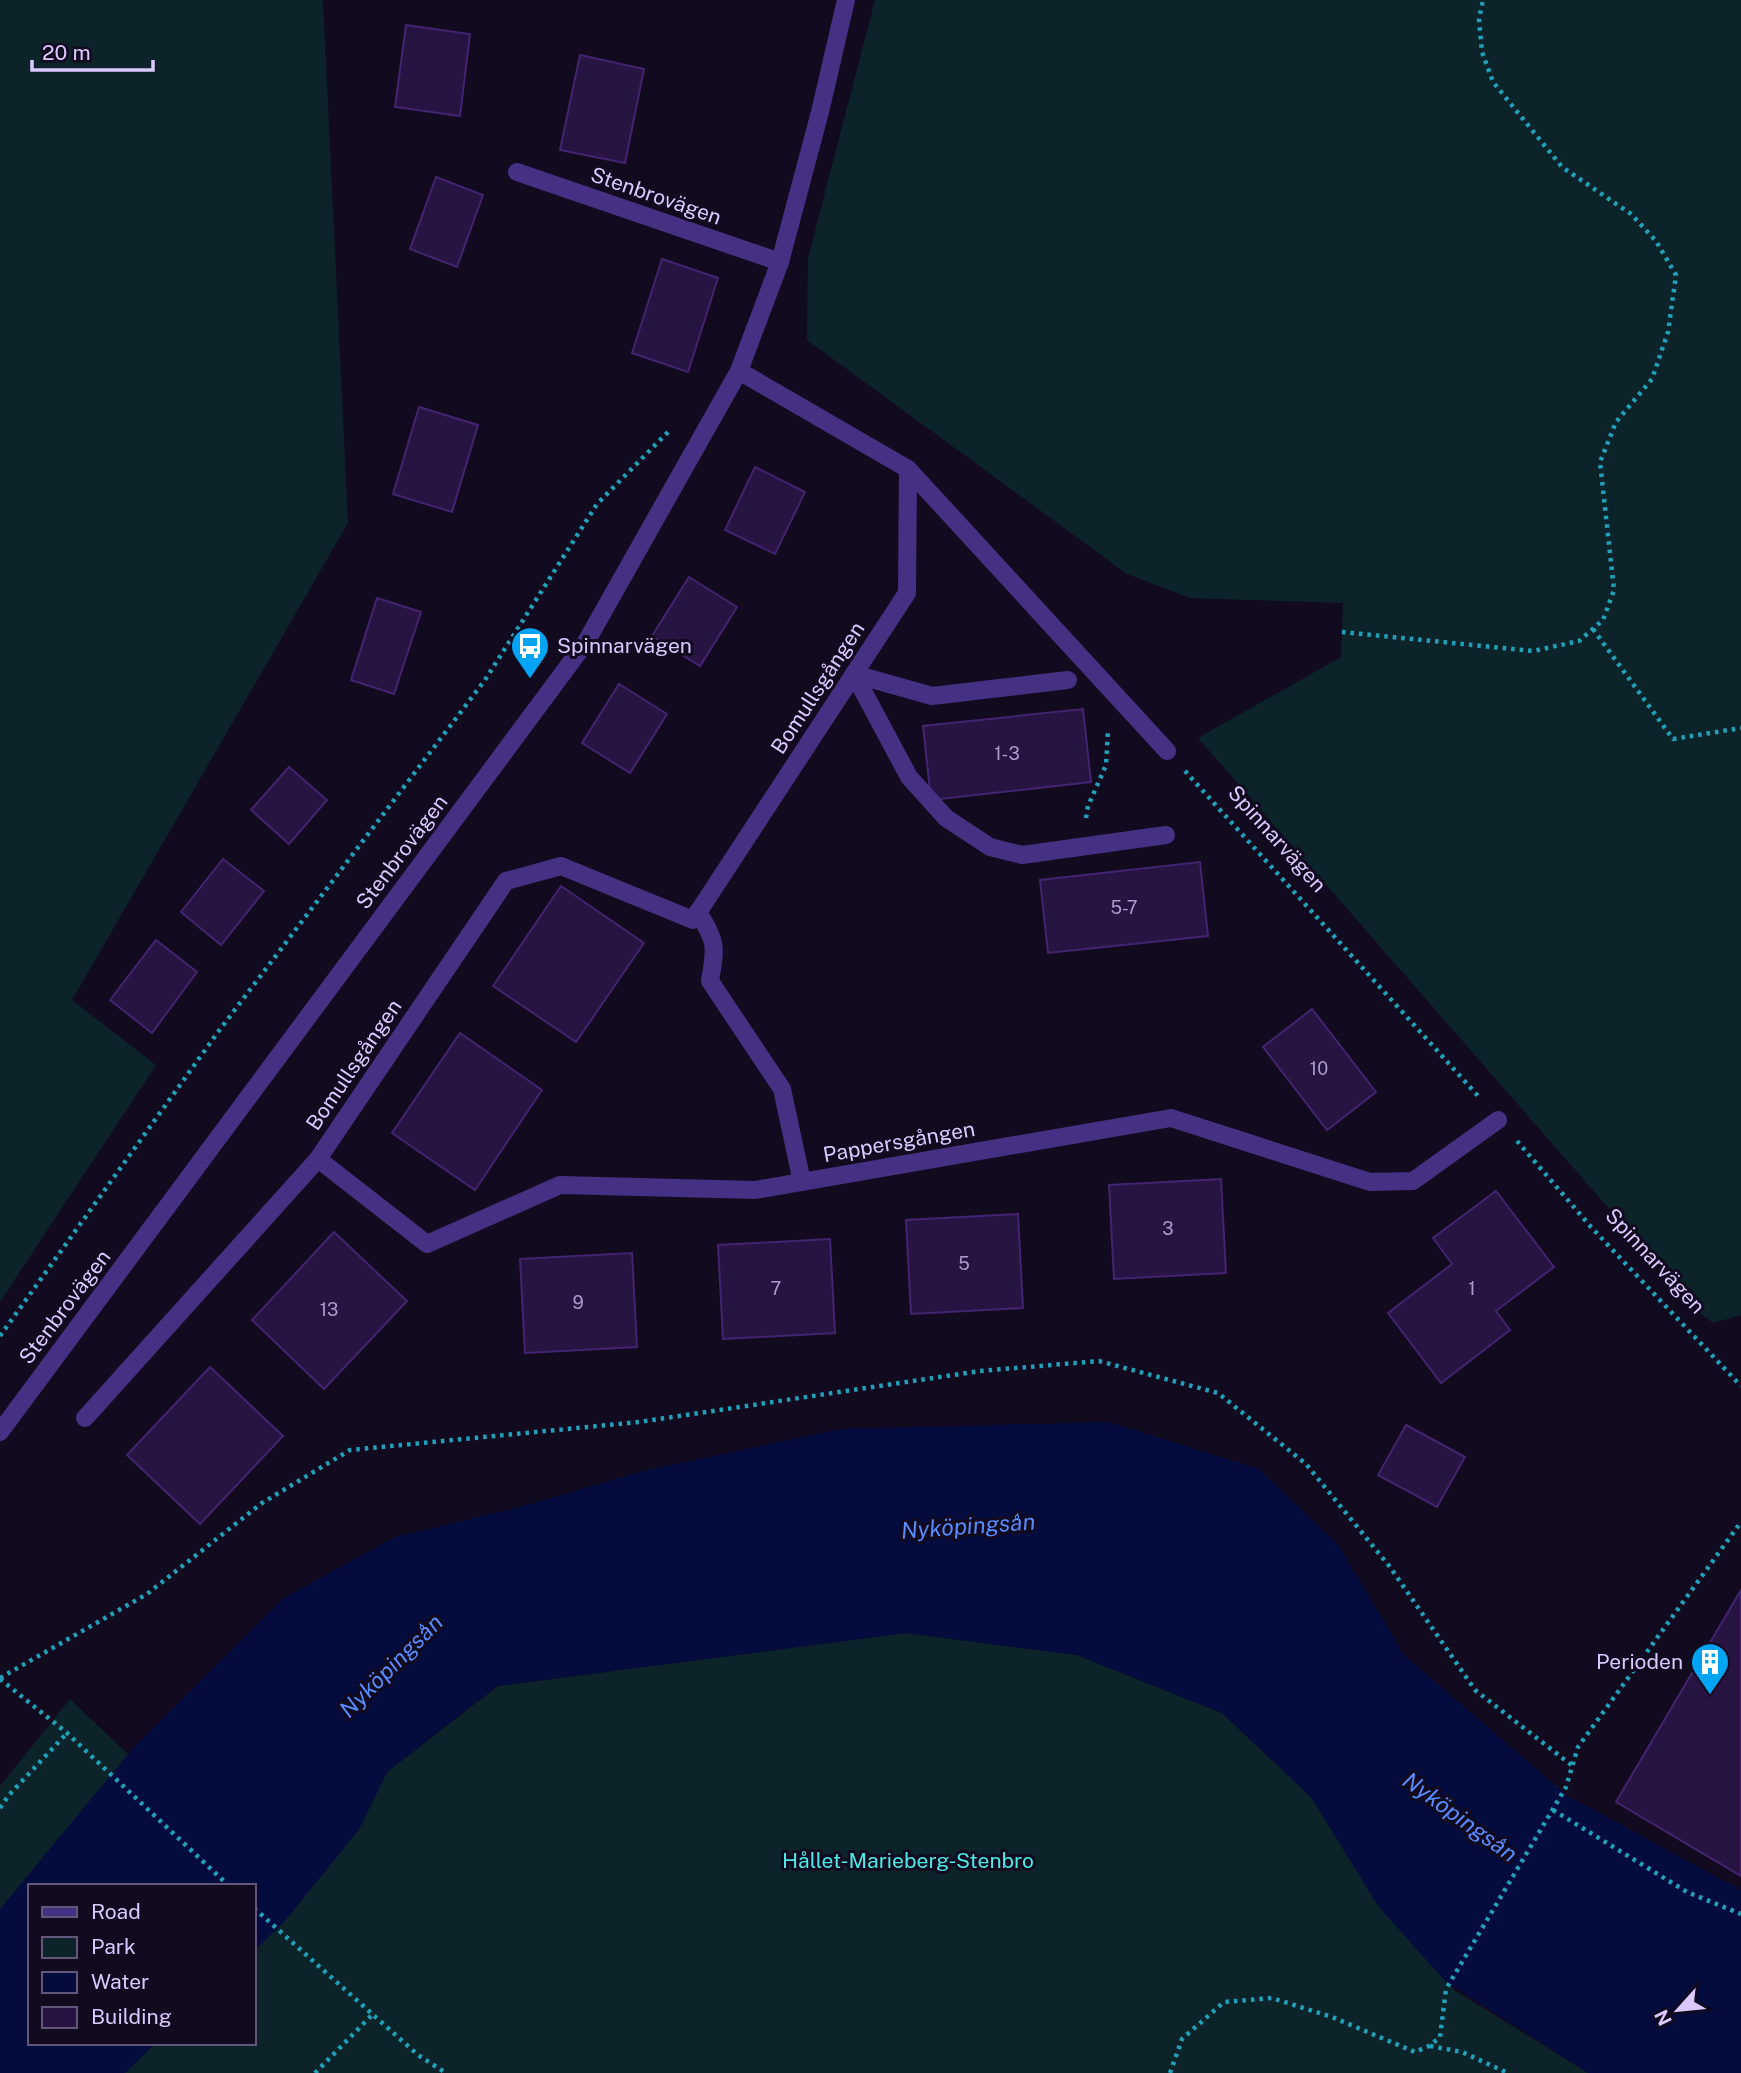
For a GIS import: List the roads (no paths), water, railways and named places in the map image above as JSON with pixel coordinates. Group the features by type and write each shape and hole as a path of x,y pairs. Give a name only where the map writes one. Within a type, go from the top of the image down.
{"street":[{"name":"Stenbrovägen","path":"0,1432 586,642 739,371 780,262 820,112 846,0"},
{"name":"Stenbrovägen","path":"517,172 780,262"},
{"path":"739,371 908,469 1167,751"},
{"name":"Bomullsgången","path":"85,1418 318,1159 506,881 561,866 693,920 907,593 908,469"},
{"path":"854,674 932,696 1068,680"},
{"path":"854,674 909,777 946,818 990,847 1022,855 1166,835"},
{"path":"698,912 709,930 715,948 710,981 782,1089 802,1182"},
{"name":"Pappersgången","path":"318,1159 427,1244 560,1185 755,1190 1171,1118 1370,1182 1413,1181 1498,1119"}],"water":[{"name":"Nyköpingsån","path":"1109,1422 1259,1469 1339,1546 1404,1655 1568,1796 1741,1890 1741,2073 1588,2073 1445,1981 1379,1907 1311,1797 1222,1713 1077,1655 906,1633 497,1686 387,1772 358,1831 284,1922 256,1949 256,1884 28,1884 28,2045 154,2045 125,2073 0,2073 0,1909 134,1747 285,1597 395,1537 520,1507 643,1471 840,1429"}],"place":[{"name":"Spinnarvägen","path":"530,680"},
{"name":"Perioden","path":"1710,1696"}],"park label":[{"name":"Hållet-Marieberg-Stenbro","path":"908,1861"}]}
